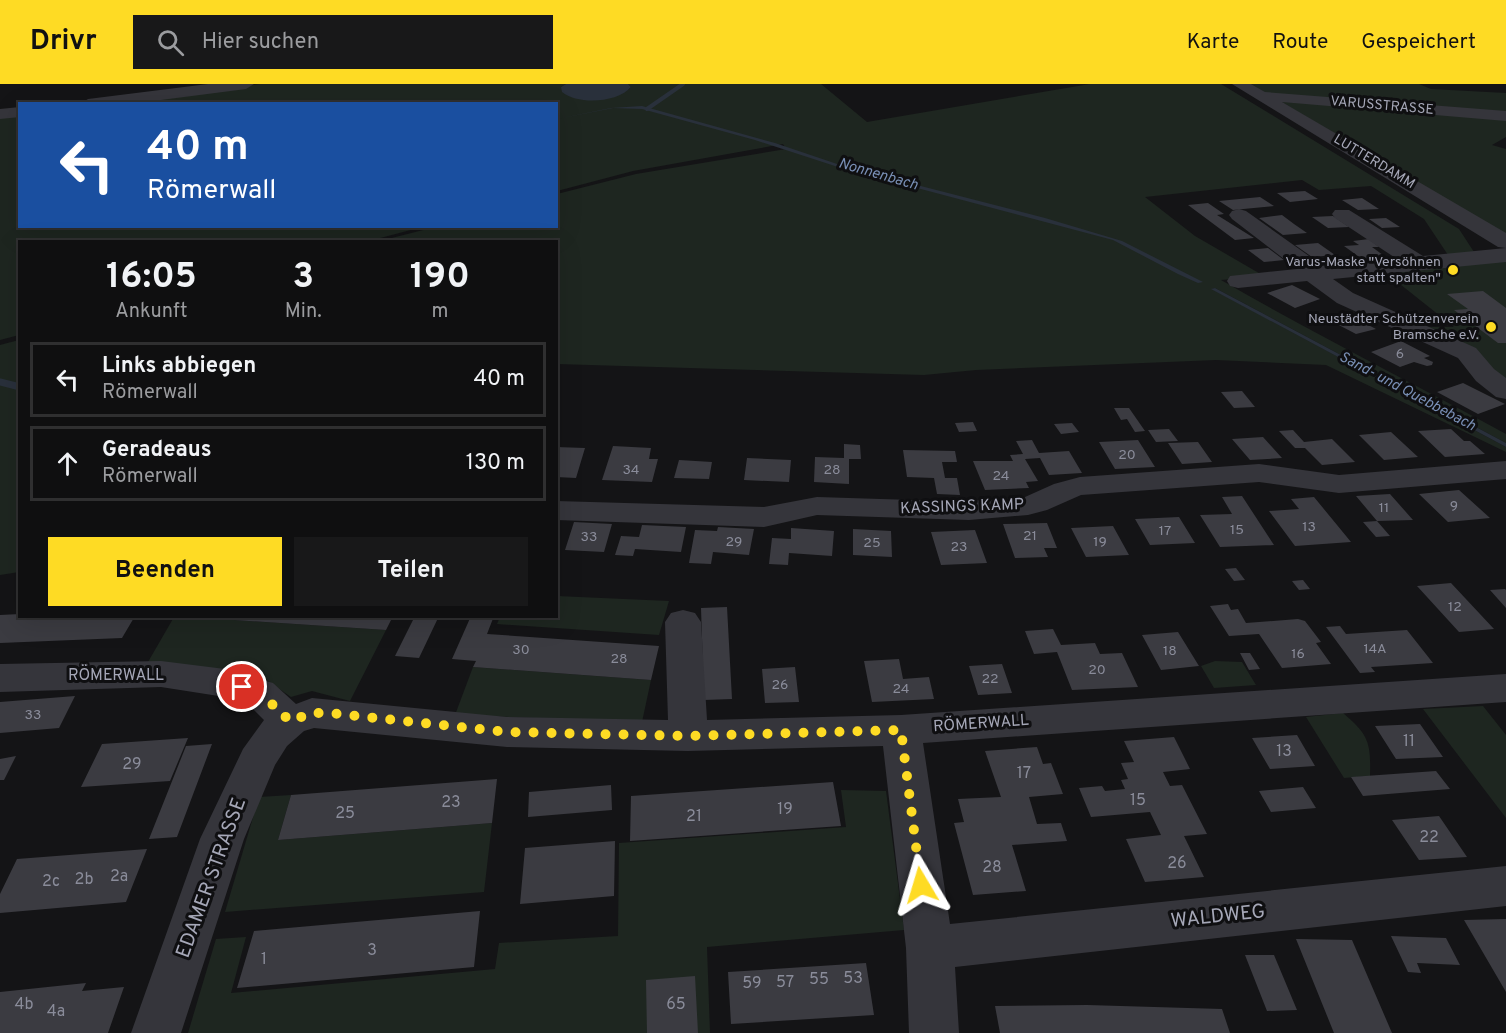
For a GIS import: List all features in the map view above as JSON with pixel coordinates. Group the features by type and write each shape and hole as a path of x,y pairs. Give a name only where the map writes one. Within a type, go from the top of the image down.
{"street":[{"path":"104,102 246,84"},
{"name":"LUTTERDAMM","path":"1240,84 1506,242"},
{"name":"VARUSSTRASSE","path":"1259,95 1506,116"},
{"path":"0,114 18,112"},
{"path":"1342,213 1420,264"},
{"path":"1239,215 1308,266 1312,274 1331,290 1359,305 1467,353 1485,375 1506,392"},
{"path":"1238,281 1506,255"},
{"name":"KASSINGS KAMP","path":"558,510 762,517 776,516 816,506 902,510 996,509 1035,505 1044,502 1059,491 1090,486 1272,472 1316,483 1339,484 1506,470"},
{"path":"683,622 688,736"},
{"name":"RÖMERWALL","path":"0,678 161,674 225,683 260,693 301,717 507,732 688,736 901,730 1506,688"},
{"name":"EDAMER STRASSE","path":"156,1033 222,839 257,760 273,735 301,717"},
{"path":"901,730 930,948 934,1033"},
{"name":"WALDWEG","path":"930,948 1506,886"}],"shaded area":[{"path":"260,84 566,84 561,87 588,93 617,95 631,87 628,84 821,84 867,122 1090,84 1221,84 1459,229 1474,252 1448,255 1424,219 1371,186 1319,190 1302,180 1145,197 1195,236 1264,276 1221,280 1291,320 1506,434 1506,443 1215,288 1212,289 1506,447 1506,452 1326,365 1216,360 976,370 924,375 558,364 558,240 384,240 431,228 558,228 558,194 636,174 786,149 783,144 633,171 558,191 558,102 124,102"},
{"path":"1251,84 1419,84 1431,89 1506,93 1506,137 1492,145 1506,149 1506,235"},
{"path":"18,115 18,228 418,228 373,240 18,240 18,335 0,340 0,117"},
{"path":"1506,261 1506,383 1425,327 1454,327 1386,273"},
{"path":"18,340 18,572 0,575 0,345"},
{"path":"558,596 669,601 659,635 497,624 500,618 558,618"},
{"path":"173,618 220,618 386,630 350,701 312,691 291,697 265,679 148,662"},
{"path":"1215,661 1242,662 1256,685 1214,688 1201,666"},
{"path":"473,667 651,680 642,722 455,715"},
{"path":"1483,706 1506,735 1506,818 1423,709"},
{"path":"1343,713 1358,727 1367,740 1370,776 1344,778 1306,717"},
{"path":"841,790 886,791 904,930 707,947 710,1033 188,1033 216,939 246,937 231,993 495,969 499,943 618,936 619,843 846,827"},
{"path":"291,795 278,840 492,823 484,892 225,912 259,797"}],"water":[{"path":"566,84 628,84 631,87 607,99 587,100 562,92 561,87"},
{"path":"642,106 775,143 843,166 1045,218 1122,241 1203,282 1198,283 1178,274 1113,240 838,167 755,140 642,109 613,108 558,119 611,108"},
{"name":"Sand- und Quebbebach","path":"1215,288 1506,443 1506,447 1211,289"}],"building":[{"path":"1305,191 1318,199 1290,202 1277,193"},
{"path":"1260,197 1274,206 1233,210 1219,201"},
{"path":"1362,198 1379,209 1358,210 1342,200"},
{"path":"1208,203 1224,214 1217,215 1254,238 1235,240 1188,205"},
{"path":"1282,215 1307,233 1283,235 1259,218"},
{"path":"1333,216 1349,227 1328,228 1312,217"},
{"path":"1386,218 1400,227 1382,228 1369,219"},
{"path":"1369,239 1379,247 1372,247 1387,258 1362,259 1344,246 1359,245 1353,241"},
{"path":"1318,243 1335,255 1312,257 1295,245"},
{"path":"1268,248 1284,260 1264,262 1248,250"},
{"path":"1292,285 1320,299 1295,308 1267,293"},
{"name":"Neustädter Schützenverein Bramsche e.V.","path":"1483,291 1506,308 1506,343 1498,343 1454,310 1468,309 1447,294"},
{"path":"1353,317 1376,329 1356,334 1333,322"},
{"path":"1401,341 1430,356 1424,358 1433,362 1432,365 1427,366 1414,362 1400,367 1371,352"},
{"path":"1463,383 1505,404 1478,414 1437,392"},
{"path":"1242,391 1255,407 1234,408 1221,392"},
{"path":"1114,408 1129,408 1145,431 1135,432 1127,419 1121,420"},
{"path":"973,422 977,431 959,432 955,423"},
{"path":"1072,423 1079,432 1061,434 1054,424"},
{"path":"1169,429 1178,441 1156,442 1148,430"},
{"path":"1451,429 1464,441 1470,441 1485,454 1445,457 1418,431"},
{"path":"1293,430 1304,442 1332,439 1355,462 1322,465 1305,448 1295,448 1279,431"},
{"path":"1391,432 1418,457 1384,460 1359,435"},
{"path":"1263,437 1282,458 1250,460 1232,439"},
{"path":"1032,440 1039,453 1069,451 1082,473 1049,475 1040,458 1025,459 1038,481 1026,482 1029,488 985,490 973,461 1013,461 1010,455 1023,454 1016,441"},
{"path":"1138,440 1155,467 1115,469 1099,442"},
{"path":"1198,442 1212,462 1182,464 1168,443"},
{"path":"844,444 860,445 861,459 849,459 849,484 814,482 815,457 844,458"},
{"path":"613,446 651,448 649,459 658,459 652,482 602,480"},
{"path":"558,447 585,448 576,478 558,477"},
{"path":"903,450 955,451 957,462 942,462 945,478 957,478 960,495 937,494 934,478 907,477"},
{"path":"747,458 791,460 789,482 744,480"},
{"path":"679,460 712,462 709,479 674,478"},
{"path":"1459,490 1490,518 1448,522 1419,494"},
{"path":"1390,494 1413,520 1377,521 1356,496"},
{"path":"1242,496 1274,545 1220,547 1200,515 1232,514 1222,497"},
{"path":"1314,497 1351,542 1295,546 1269,511 1299,509 1291,499"},
{"path":"1179,517 1195,543 1150,545 1135,519"},
{"path":"1377,521 1390,536 1376,537 1363,522"},
{"path":"574,522 612,524 604,552 565,550"},
{"path":"1047,523 1057,548 1044,548 1048,557 1015,558 1003,524"},
{"path":"642,525 686,527 681,552 635,549 633,556 615,555 621,536 639,537"},
{"path":"1113,526 1129,555 1086,557 1071,528"},
{"path":"718,527 754,529 749,555 713,552 711,564 689,563 695,530 717,531"},
{"path":"791,528 834,531 832,556 789,553 788,565 769,564 772,538 791,539"},
{"path":"853,529 891,531 892,557 853,555"},
{"path":"975,530 987,563 941,565 931,532"},
{"path":"1236,568 1245,580 1234,581 1225,569"},
{"path":"1303,580 1310,589 1299,590 1292,581"},
{"path":"1451,583 1494,629 1459,632 1417,586"},
{"path":"1490,590 1506,590 1506,608"},
{"path":"1228,604 1231,610 1238,609 1246,623 1298,619 1305,621 1321,642 1316,643 1331,664 1282,668 1259,634 1229,636 1210,606"},
{"path":"727,607 732,699 704,700 701,608"},
{"path":"18,614 18,618 134,618 122,638 0,643 0,615"},
{"path":"220,618 392,618 386,630"},
{"path":"414,618 438,618 419,658 395,656"},
{"path":"470,618 493,618 487,634 659,646 651,680 473,667 476,661 452,659"},
{"path":"1340,626 1346,634 1407,630 1433,663 1371,667 1375,672 1360,673 1326,627"},
{"path":"1053,629 1061,645 1095,643 1100,654 1122,653 1138,687 1072,690 1057,652 1034,654 1025,631"},
{"path":"1178,632 1199,666 1161,670 1142,635"},
{"path":"1240,653 1250,653 1260,669 1249,670"},
{"path":"899,659 903,679 929,677 934,699 872,702 864,661"},
{"path":"1002,664 1012,693 978,695 969,666"},
{"path":"795,667 799,702 765,703 762,669"},
{"path":"75,696 59,728 0,733 0,702"},
{"path":"1420,724 1443,757 1396,759 1375,726"},
{"path":"1297,735 1315,766 1270,769 1252,738"},
{"path":"1174,737 1190,769 1163,772 1170,786 1182,785 1207,834 1184,836 1204,877 1145,882 1126,839 1161,835 1150,812 1091,817 1079,788 1102,786 1105,791 1125,789 1121,780 1128,779 1121,763 1134,762 1124,741"},
{"path":"188,738 170,781 81,787 102,744"},
{"path":"212,744 177,837 149,839 186,746"},
{"path":"1037,747 1043,764 1051,763 1063,794 1029,797 1037,824 1061,823 1067,841 1012,845 1026,891 973,895 954,823 964,822 958,799 1001,797 985,751"},
{"path":"16,756 4,780 0,780 0,759"},
{"path":"1436,771 1450,789 1363,796 1351,777"},
{"path":"497,779 492,823 278,840 291,795"},
{"path":"833,782 841,826 630,841 631,796"},
{"path":"611,785 612,810 528,817 529,792"},
{"path":"1303,787 1316,808 1271,812 1259,791"},
{"path":"1439,816 1467,857 1419,860 1392,820"},
{"path":"615,841 614,896 520,904 525,848"},
{"path":"147,849 126,902 0,913 0,894 17,859"},
{"path":"480,911 474,967 237,988 254,931"},
{"path":"1506,919 1506,992 1464,920"},
{"path":"1391,936 1446,938 1460,965 1417,963 1421,973 1408,972"},
{"path":"1296,939 1352,940 1392,1033 1334,1033"},
{"path":"1245,955 1274,955 1297,1010 1267,1011"},
{"path":"866,963 874,1015 731,1024 728,972"},
{"path":"695,976 698,1033 647,1033 646,980"},
{"path":"86,983 82,991 124,987 108,1033 0,1033 0,992"},
{"path":"1087,1005 1222,1009 1230,1033 1000,1033 995,1006"}],"waterway":[{"path":"647,109 683,84"},
{"path":"0,382 18,386"}],"place":[{"name":"Varus-Maske \"Versöhnen statt spalten\"","path":"1453,270"},
{"name":"Neustädter Schützenverein Bramsche e.V.","path":"1491,327"}],"route":[{"path":"242,687 260,693 290,721 312,713 329,713 507,732 688,736 901,730 921,885"}],"water label":[{"name":"Nonnenbach","path":"878,175"}]}
